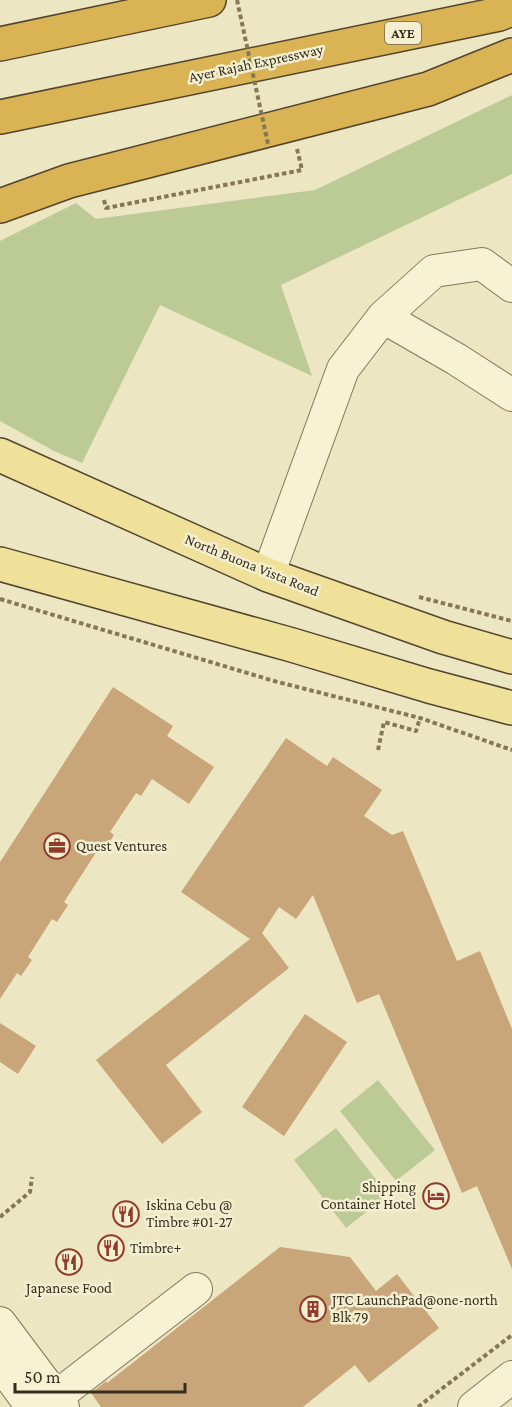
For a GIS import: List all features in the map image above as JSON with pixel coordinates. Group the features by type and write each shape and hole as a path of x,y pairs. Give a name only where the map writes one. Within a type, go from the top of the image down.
{"highway":[{"path":"0,44 209,0"},
{"name":"Ayer Rajah Expressway","path":"0,117 499,14 512,9"},
{"path":"0,206 69,181 428,88 512,55"}],"main road":[{"name":"North Buona Vista Road","path":"0,455 268,575 443,637 512,657"},
{"path":"0,564 512,708"}],"street":[{"path":"268,575 343,369 383,317 434,271 482,264 512,286"},
{"path":"383,317 456,359 512,395"},
{"path":"50,1404 196,1289"},
{"path":"0,1323 50,1404"},
{"path":"0,1363 50,1404"},
{"path":"474,1407 512,1377"}],"path":[{"path":"237,0 268,144"},
{"path":"103,198 106,208 302,170 301,163"},
{"path":"0,598 274,681 420,718 512,750"},
{"path":"378,750 384,722 417,731 420,718"},
{"path":"0,1217 30,1192 32,1177"},
{"path":"418,1407 512,1335"}],"green space":[{"path":"512,95 512,174 281,285 312,376 160,305 82,463 54,451 0,421 0,241 76,203 96,219 315,190"},
{"path":"378,1080 435,1150 396,1181 340,1111"},
{"path":"336,1128 388,1195 346,1228 294,1160"}],"building":[{"path":"113,687 173,726 167,736 214,767 189,804 152,779 141,796 136,793 110,832 114,835 104,851 99,848 64,902 68,905 57,922 52,919 28,957 32,960 21,976 17,973 0,999 0,862"},
{"path":"286,738 327,766 333,757 382,790 364,816 392,835 403,831 457,961 480,951 512,1029 512,1269 477,1186 462,1193 379,994 357,1003 313,895 296,919 279,907 262,933 289,968 166,1065 202,1112 162,1144 96,1060 250,939 181,892"},
{"path":"305,1014 347,1042 284,1136 242,1107"},
{"path":"0,1023 36,1046 18,1074 0,1062"},
{"name":"JTC LaunchPad@one-north Blk 79","path":"280,1247 350,1257 376,1291 397,1274 439,1328 369,1383 355,1365 303,1407 101,1407 91,1393 106,1381 107,1383"}],"place":[{"name":"Quest Ventures","path":"57,846"},
{"name":"Shipping Container Hotel","path":"436,1196"},
{"name":"Iskina Cebu @ Timbre #01-27","path":"126,1214"},
{"name":"Timbre+","path":"111,1248"},
{"name":"Japanese Food","path":"69,1262"},
{"name":"JTC LaunchPad@one-north Blk 79","path":"313,1309"}]}
